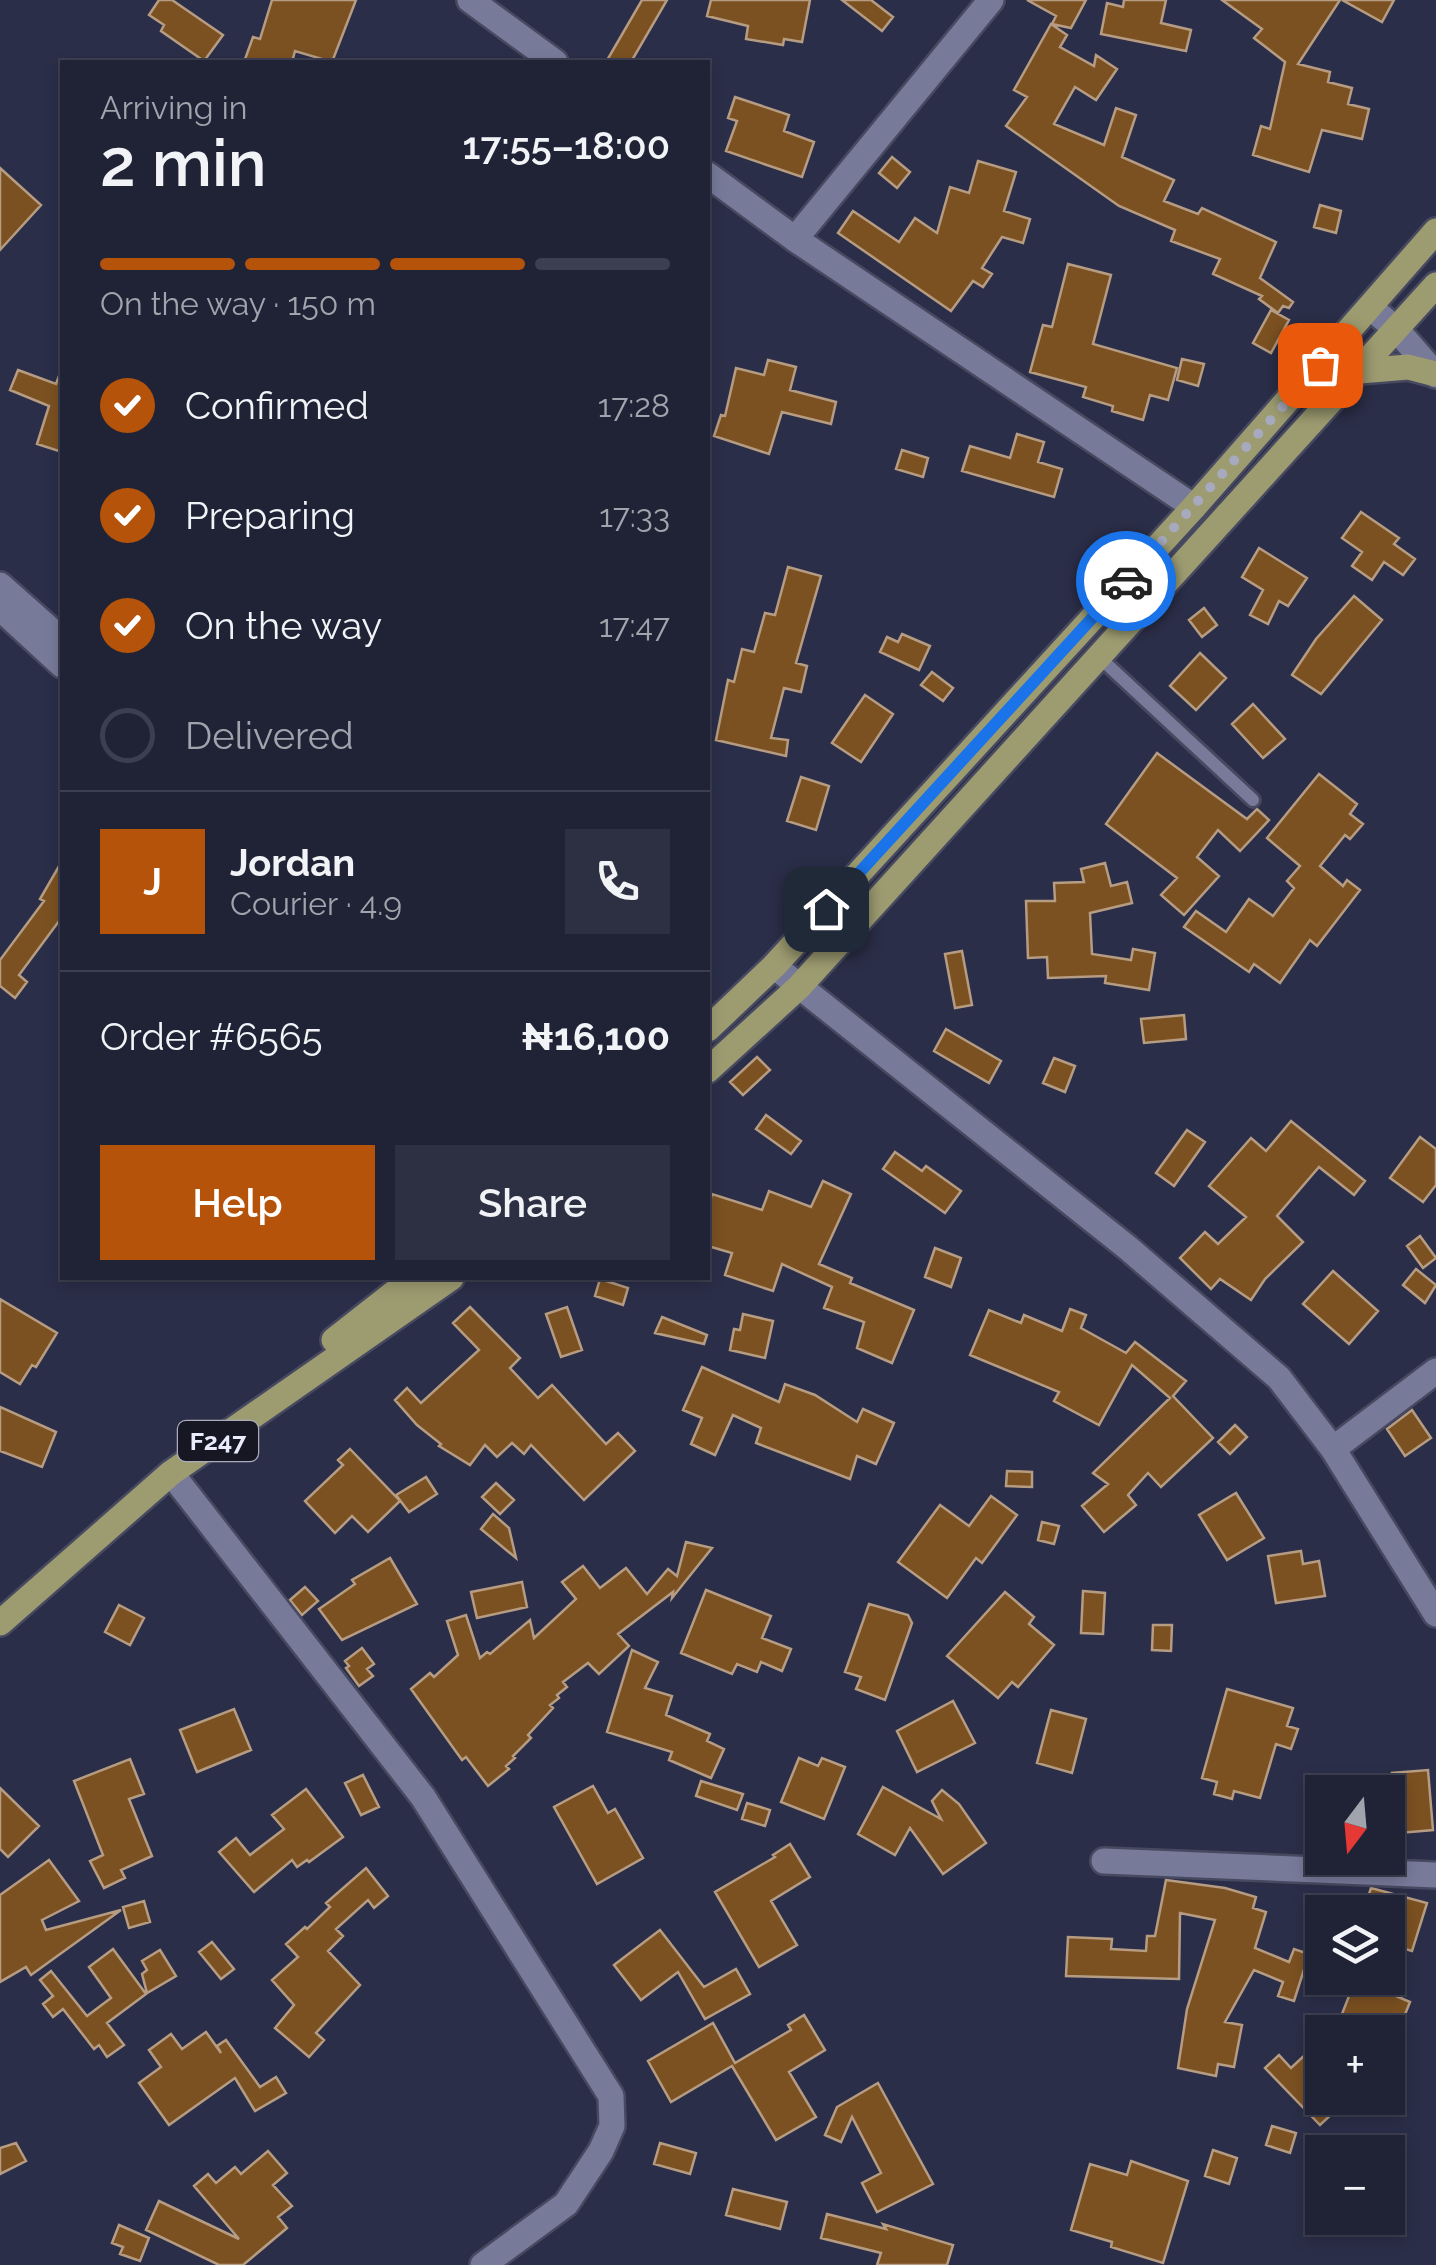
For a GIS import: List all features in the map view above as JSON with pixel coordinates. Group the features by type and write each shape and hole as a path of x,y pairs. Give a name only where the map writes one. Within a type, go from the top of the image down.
{"main road":[{"path":"710,1026 774,966 1194,507 1436,231"},
{"path":"710,1068 799,987 1436,285"},
{"path":"1360,370 1408,367 1435,374"},
{"name":"F247","path":"0,1606 409,1280"},
{"name":"F247","path":"0,1623 171,1474 447,1280"}],"street":[{"path":"470,0 552,60"},
{"path":"795,240 991,0"},
{"path":"710,176 795,240 1194,507"},
{"path":"1371,308 1397,330 1435,374"},
{"path":"0,584 60,638"},
{"path":"0,608 60,663"},
{"path":"774,966 1128,1248 1279,1378 1333,1449 1436,1614"},
{"path":"1333,1449 1436,1372"},
{"path":"171,1474 423,1797 611,2096 612,2126 601,2151 566,2204 484,2265"},
{"path":"1104,1861 1436,1874"}],"lane":[{"path":"1099,658 1253,800"}],"building":[{"path":"159,0 172,0 223,35 203,60 161,31 164,25 149,15"},
{"path":"272,0 356,0 333,60 295,51 293,60 245,60 253,37 260,39"},
{"path":"642,0 667,0 632,60 607,60"},
{"path":"711,0 810,0 802,42 784,39 783,45 746,39 748,26 707,16"},
{"path":"842,0 871,0 893,17 882,31"},
{"path":"1027,0 1086,0 1071,28 1052,24 1056,16"},
{"path":"1124,0 1166,0 1161,23 1191,30 1186,51 1101,34 1107,3 1123,7"},
{"path":"1222,0 1340,0 1298,64 1330,72 1328,82 1352,88 1348,104 1369,109 1362,139 1322,130 1309,172 1253,155 1261,126 1270,129 1285,62 1254,38 1262,29"},
{"path":"1342,0 1394,0 1382,22"},
{"path":"1051,24 1067,35 1060,47 1094,66 1096,55 1117,69 1096,100 1075,87 1054,124 1104,145 1116,108 1136,115 1122,157 1174,180 1164,201 1198,214 1202,208 1276,242 1260,278 1293,302 1289,308 1283,306 1278,313 1259,299 1262,296 1213,274 1220,259 1171,241 1175,230 1119,206 1006,126 1027,97 1014,90"},
{"path":"735,97 789,115 784,131 814,142 802,177 726,151 737,121 728,118"},
{"path":"892,157 910,172 897,188 879,173"},
{"path":"978,161 1016,172 1004,211 1030,219 1023,243 1002,237 982,268 992,274 983,287 973,281 951,311 838,233 853,211 899,242 915,218 937,233 950,187 969,193"},
{"path":"0,168 41,205 0,250"},
{"path":"1320,205 1341,211 1336,233 1314,227"},
{"path":"1068,264 1111,275 1093,344 1177,368 1168,400 1150,395 1143,420 1083,397 1086,387 1030,372 1043,325 1052,327"},
{"path":"1271,310 1289,320 1271,353 1253,343"},
{"path":"1182,359 1204,364 1198,386 1177,380"},
{"path":"768,360 796,367 790,390 836,402 831,424 782,412 769,454 714,436 721,415 725,416 736,368 764,375"},
{"path":"18,370 56,384 60,376 60,451 37,444 49,406 10,390"},
{"path":"1017,434 1044,442 1038,462 1062,469 1054,497 962,471 970,446 1010,458"},
{"path":"902,450 928,458 923,477 896,469"},
{"path":"1361,512 1399,538 1394,544 1415,559 1403,575 1384,562 1372,580 1352,566 1362,552 1342,538"},
{"path":"1259,548 1307,578 1288,606 1279,601 1268,624 1250,615 1263,590 1242,577"},
{"path":"788,567 821,576 796,663 807,666 801,692 784,688 771,738 788,740 786,756 716,740 728,680 734,682 742,649 754,652 765,613 775,615"},
{"path":"1354,596 1382,620 1321,694 1292,675 1316,639"},
{"path":"1204,608 1217,625 1202,637 1189,620"},
{"path":"902,634 930,646 919,670 880,652 887,637 898,642"},
{"path":"1200,653 1226,678 1196,710 1170,686"},
{"path":"932,672 953,688 943,701 921,685"},
{"path":"865,695 893,714 861,762 832,743"},
{"path":"1253,704 1285,739 1263,758 1232,724"},
{"path":"1157,753 1247,819 1257,809 1269,820 1240,851 1218,830 1197,857 1219,876 1184,915 1161,895 1177,878 1106,824"},
{"path":"1319,774 1357,804 1350,814 1363,824 1350,839 1345,835 1320,866 1343,886 1347,880 1360,890 1317,946 1310,940 1280,983 1254,964 1249,972 1184,927 1196,911 1226,932 1249,899 1273,916 1294,888 1287,881 1300,866 1267,838"},
{"path":"801,777 829,786 816,830 787,821"},
{"path":"1105,863 1111,886 1127,882 1132,903 1090,913 1092,954 1131,960 1133,949 1155,953 1149,990 1105,983 1106,976 1048,978 1047,957 1028,958 1026,901 1055,901 1054,883 1084,882 1081,869"},
{"path":"60,864 60,920 19,975 27,982 15,998 0,986 0,960 44,901 40,899"},
{"path":"962,951 972,1005 955,1008 945,954"},
{"path":"1184,1015 1186,1039 1144,1043 1141,1019"},
{"path":"946,1029 1001,1061 989,1083 934,1051"},
{"path":"757,1057 770,1070 743,1095 730,1082"},
{"path":"1054,1058 1075,1066 1065,1092 1043,1083"},
{"path":"766,1115 801,1141 791,1154 756,1129"},
{"path":"1291,1121 1365,1181 1354,1195 1319,1167 1277,1216 1303,1242 1265,1279 1251,1300 1220,1279 1211,1289 1180,1258 1205,1232 1218,1244 1246,1217 1209,1186 1251,1138 1266,1151"},
{"path":"1187,1130 1205,1142 1174,1186 1156,1173"},
{"path":"1420,1137 1436,1149 1436,1185 1423,1202 1390,1178"},
{"path":"895,1152 922,1171 926,1166 961,1191 945,1213 883,1169"},
{"path":"823,1181 851,1194 819,1264 852,1278 850,1283 914,1310 892,1363 857,1348 864,1322 824,1308 832,1287 782,1264 773,1291 725,1275 732,1253 710,1247 712,1194 762,1210 769,1191 811,1207"},
{"path":"1420,1236 1436,1258 1423,1268 1407,1246"},
{"path":"935,1248 961,1258 951,1287 925,1277"},
{"path":"1416,1269 1436,1285 1425,1303 1403,1285"},
{"path":"1333,1271 1378,1311 1349,1344 1303,1304"},
{"path":"600,1280 628,1288 623,1305 595,1296"},
{"path":"0,1299 57,1333 20,1384 0,1372"},
{"path":"470,1307 520,1358 510,1368 538,1398 552,1385 606,1444 618,1433 635,1451 584,1500 531,1445 524,1454 512,1443 497,1457 485,1445 470,1465 439,1446 395,1400 407,1388 421,1403 479,1350 453,1323"},
{"path":"567,1307 582,1350 561,1357 546,1314"},
{"path":"1070,1309 1086,1315 1081,1328 1126,1353 1135,1342 1186,1381 1173,1396 1213,1438 1161,1487 1148,1473 1128,1495 1136,1505 1104,1532 1082,1506 1108,1484 1093,1473 1170,1398 1132,1365 1099,1425 1054,1401 1059,1392 970,1355 989,1310 1021,1323 1024,1315 1062,1331"},
{"path":"743,1314 773,1321 765,1358 730,1350 734,1329 740,1330"},
{"path":"662,1317 707,1335 704,1344 655,1333"},
{"path":"702,1367 779,1402 785,1384 815,1395 857,1422 863,1409 894,1423 876,1464 857,1456 850,1479 756,1443 761,1428 733,1415 715,1455 691,1444 702,1418 683,1410"},
{"path":"0,1407 56,1432 42,1467 0,1451"},
{"path":"1412,1410 1431,1438 1405,1456 1387,1429"},
{"path":"1235,1425 1247,1437 1230,1454 1218,1442"},
{"path":"350,1449 400,1501 368,1532 352,1516 335,1533 305,1501 343,1465 338,1460"},
{"path":"1007,1471 1032,1472 1032,1487 1006,1486"},
{"path":"426,1477 437,1494 409,1512 396,1495"},
{"path":"496,1483 514,1500 500,1514 482,1497"},
{"path":"1236,1493 1264,1538 1227,1560 1199,1515"},
{"path":"991,1496 1017,1515 982,1563 976,1558 947,1598 898,1562 940,1505 969,1526"},
{"path":"493,1514 509,1528 516,1558 481,1529"},
{"path":"1042,1522 1059,1526 1054,1544 1038,1540"},
{"path":"686,1542 712,1548 672,1598 673,1592 618,1634 629,1646 599,1674 588,1663 563,1682 567,1687 550,1705 553,1708 528,1735 531,1738 506,1766 509,1769 488,1786 466,1757 462,1760 411,1689 430,1673 434,1677 458,1655 447,1621 466,1615 480,1658 530,1620 534,1638 576,1599 562,1582 583,1566 600,1588 626,1568 647,1594 668,1569 677,1576"},
{"path":"1301,1551 1303,1564 1319,1561 1325,1596 1276,1603 1268,1556"},
{"path":"390,1558 417,1604 342,1640 319,1609 355,1584 352,1580"},
{"path":"522,1582 527,1607 477,1618 471,1592"},
{"path":"305,1587 318,1601 302,1615 290,1600"},
{"path":"706,1590 771,1616 762,1638 791,1649 782,1671 761,1662 757,1672 737,1664 732,1674 681,1653"},
{"path":"1083,1591 1105,1593 1103,1634 1081,1633"},
{"path":"1005,1592 1034,1617 1029,1624 1054,1645 1018,1687 1012,1682 998,1698 947,1656"},
{"path":"869,1604 908,1615 912,1623 885,1700 856,1689 861,1677 845,1672"},
{"path":"119,1605 144,1618 130,1645 105,1632"},
{"path":"1153,1625 1172,1625 1171,1651 1152,1650"},
{"path":"362,1648 374,1664 367,1669 373,1676 359,1686 345,1661"},
{"path":"632,1650 658,1662 645,1688 672,1696 666,1715 710,1734 707,1741 724,1749 711,1778 669,1760 672,1752 607,1732"},
{"path":"1227,1689 1293,1708 1287,1726 1298,1729 1291,1749 1276,1744 1260,1798 1234,1791 1232,1799 1214,1794 1217,1782 1202,1778"},
{"path":"953,1701 975,1743 917,1772 897,1731"},
{"path":"234,1709 251,1750 197,1772 180,1730"},
{"path":"1051,1710 1086,1719 1072,1773 1037,1763"},
{"path":"799,1758 818,1766 822,1758 845,1767 824,1819 781,1802"},
{"path":"130,1759 144,1794 129,1799 152,1856 121,1870 125,1878 104,1888 90,1861 103,1855 74,1781"},
{"path":"1428,1770 1433,1830 1405,1832 1405,1775 1392,1773"},
{"path":"363,1775 379,1807 361,1815 345,1783"},
{"path":"701,1781 743,1794 737,1810 696,1796"},
{"path":"593,1786 608,1813 615,1809 643,1858 597,1884 554,1807"},
{"path":"883,1787 941,1819 932,1801 942,1790 959,1804 986,1843 943,1874 910,1828 895,1855 858,1834"},
{"path":"0,1788 39,1826 8,1857 0,1849"},
{"path":"306,1789 343,1837 309,1862 297,1867 292,1860 254,1892 219,1852 236,1838 250,1855 284,1829 272,1815"},
{"path":"747,1803 770,1810 765,1826 742,1819"},
{"path":"790,1844 810,1877 771,1901 797,1945 759,1967 715,1892"},
{"path":"49,1860 79,1901 42,1920 46,1930 121,1910 31,1975 26,1967 0,1982 0,1895"},
{"path":"366,1868 388,1896 374,1908 368,1900 336,1929 343,1936 328,1951 360,1985 316,2033 324,2040 309,2057 275,2028 294,2005 272,1980 298,1957 286,1944 307,1929 330,1907 326,1903"},
{"path":"1166,1880 1225,1888 1256,1897 1253,1908 1266,1912 1255,1948 1289,1962 1294,1949 1305,1953 1305,1967 1294,2001 1278,1996 1283,1982 1254,1970 1225,2022 1242,2025 1234,2067 1218,2064 1216,2076 1178,2068 1187,2009 1215,1920 1180,1913 1179,1979 1066,1976 1068,1937 1112,1939 1111,1949 1146,1951 1147,1936 1155,1936"},
{"path":"1371,1888 1397,1895 1369,1895"},
{"path":"1405,1897 1427,1903 1412,1951 1405,1949"},
{"path":"144,1901 150,1922 129,1928 123,1907"},
{"path":"660,1930 704,1987 736,1969 750,1994 705,2019 678,1972 641,2000 614,1965"},
{"path":"212,1942 234,1969 221,1979 199,1952"},
{"path":"113,1949 146,1994 107,2023 124,2045 107,2057 99,2045 94,2049 63,2009 53,2017 43,2004 53,1996 40,1980 51,1971 87,2016 111,1998 89,1967"},
{"path":"160,1950 176,1976 147,1993 142,1974 147,1970 142,1961"},
{"path":"1349,1995 1396,1995 1410,2002 1405,2015 1342,2015"},
{"path":"804,2015 825,2050 789,2072 816,2117 776,2140 732,2066 671,2102 648,2061 713,2023 735,2063 791,2030 788,2025"},
{"path":"206,2032 221,2053 217,2046 226,2040 260,2087 276,2077 286,2093 255,2111 235,2078 169,2125 139,2083 161,2067 149,2050 171,2034 182,2049"},
{"path":"1279,2055 1291,2068 1305,2055 1305,2109 1265,2068"},
{"path":"878,2083 933,2184 877,2212 862,2183 881,2173 852,2117 841,2142 825,2135 837,2107"},
{"path":"1310,2115 1331,2115 1320,2125"},
{"path":"1272,2126 1296,2133 1290,2153 1266,2145"},
{"path":"16,2143 26,2161 0,2174 0,2148"},
{"path":"660,2143 696,2153 690,2174 654,2164"},
{"path":"1213,2150 1237,2158 1229,2184 1205,2176"},
{"path":"268,2151 287,2173 273,2185 292,2206 278,2217 287,2228 243,2265 219,2265 146,2230 159,2201 239,2239 194,2186 208,2174 216,2183 235,2167 241,2174"},
{"path":"1131,2161 1188,2181 1163,2263 1071,2230 1090,2164 1127,2175"},
{"path":"733,2189 787,2202 780,2229 726,2215"},
{"path":"827,2214 886,2229 883,2224 953,2245 947,2265 877,2265 881,2253 821,2238"},
{"path":"119,2225 149,2238 140,2261 120,2254 123,2247 112,2243"}],"way so far":[{"path":"1126,581 1320,365"}],"route":[{"path":"826,909 1126,581"}]}
